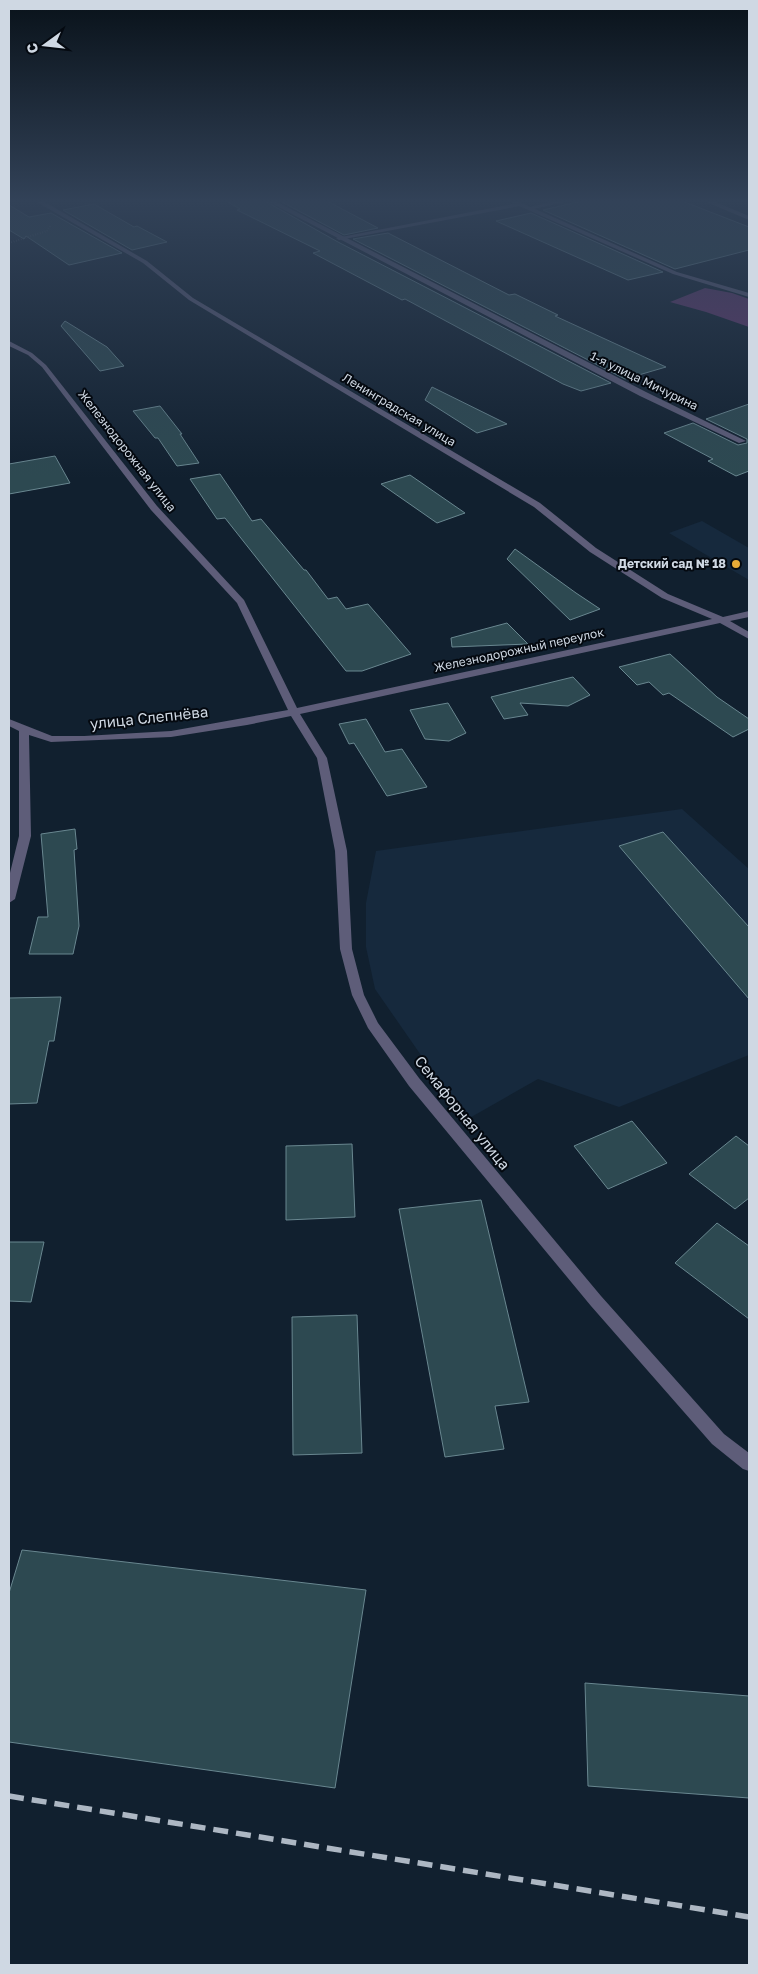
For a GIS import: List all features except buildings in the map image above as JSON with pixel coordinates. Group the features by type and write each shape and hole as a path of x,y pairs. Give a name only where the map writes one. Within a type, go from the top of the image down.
{"street":[{"name":"Ленинградская улица","path":"184,293 536,505 593,550 665,596 722,620 749,636"},
{"name":"1-я улица Мичурина","path":"446,293 643,394 742,441"},
{"name":"Железнодорожная улица","path":"9,342 30,354 44,366 154,508 241,602 293,710"},
{"name":"Железнодорожный переулок","path":"293,710 749,614"},
{"name":"улица Слепнёва","path":"9,722 24,730 51,739 124,738 171,734 247,722 293,710"},
{"name":"Семафорная улица","path":"293,710 322,758 341,851 346,949 358,995 374,1025 414,1082 596,1301 718,1439 749,1463"},
{"path":"9,899 25,836 24,730"}],"shaded area":[{"path":"692,293 732,293 749,299 749,327 706,312 670,302"},
{"name":"Детский сад № 18","path":"702,521 749,548 749,580 669,533"},
{"path":"682,809 749,869 749,1055 619,1107 538,1079 466,1120 375,989 366,947 366,903 376,851"}],"railway":[{"path":"9,1796 749,1917"}],"place":[{"name":"Детский сад № 18","path":"736,564"}]}
